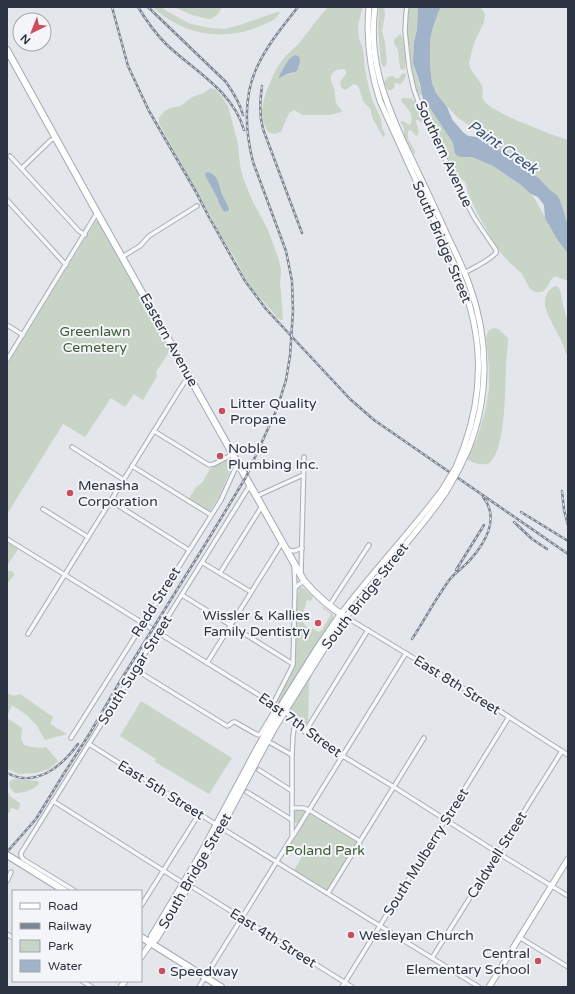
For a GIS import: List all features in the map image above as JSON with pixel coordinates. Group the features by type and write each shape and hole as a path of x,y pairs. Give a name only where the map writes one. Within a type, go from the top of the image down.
{"main road":[{"name":"South Bridge Street","path":"369,7 367,28 368,46 374,82 380,101 459,275 472,310 478,358 478,386 476,403 466,449"},
{"name":"South Bridge Street","path":"151,943 156,939 205,857 218,826 256,751 283,710 317,649 368,580 444,491 466,449 475,428 481,405 484,386 484,362 480,320 465,272 385,99 377,72 374,49 374,7"},
{"name":"Eastern Avenue","path":"8,52 97,214 294,563 303,578 320,599 343,615"},
{"path":"7,855 62,890"},
{"path":"488,987 568,859"},
{"path":"142,938 221,987"},
{"path":"142,956 151,943"}],"street":[{"name":"Southern Avenue","path":"407,7 405,30 407,50 416,96 469,208 496,250 496,253 493,256 459,275"},
{"path":"22,168 51,140 56,138"},
{"path":"10,156 84,235"},
{"path":"7,200 66,265"},
{"path":"122,257 140,246 147,238 197,206"},
{"path":"7,360 97,214"},
{"path":"7,325 23,335"},
{"path":"28,634 189,377"},
{"path":"154,431 209,465 233,454"},
{"path":"72,447 124,480"},
{"path":"295,588 303,578 302,548 304,458"},
{"name":"Redd Street","path":"71,738 221,500 235,469 239,464"},
{"path":"132,466 211,515"},
{"path":"257,496 303,475"},
{"name":"South Sugar Street","path":"73,890 23,859 21,853 136,670 158,632 203,563 250,485"},
{"path":"111,501 189,550"},
{"path":"220,573 262,506"},
{"path":"42,509 88,538"},
{"name":"East 7th Street","path":"7,539 283,710 305,732 568,896"},
{"path":"208,663 283,543"},
{"path":"329,606 369,545"},
{"path":"287,550 294,551 302,548"},
{"path":"203,563 251,592"},
{"path":"273,704 293,664 295,588 294,563"},
{"path":"182,595 293,664"},
{"name":"East 8th Street","path":"343,615 510,717 568,755"},
{"path":"305,732 368,630"},
{"path":"198,987 406,653"},
{"path":"136,670 225,726 235,722 258,735 261,733 274,713 283,710"},
{"name":"South Mulberry Street","path":"342,987 510,717"},
{"path":"292,837 292,756 294,729 297,725"},
{"path":"328,893 424,738"},
{"path":"271,743 292,756"},
{"name":"East 5th Street","path":"89,744 218,826 479,987"},
{"name":"Caldwell Street","path":"432,958 562,751"},
{"path":"259,770 292,791"},
{"path":"247,792 292,820"},
{"path":"53,801 180,880"},
{"path":"292,808 303,808 309,810 360,841"},
{"path":"142,904 199,814"},
{"path":"7,881 11,872"},
{"name":"East 4th Street","path":"194,888 352,987"},
{"path":"520,937 568,967"}],"green space":[{"path":"153,7 162,7 188,23 224,29 280,12 274,20 244,32 216,34 202,33 176,24"},
{"path":"175,7 222,7 218,14 211,19 193,15"},
{"path":"328,7 363,7 358,25 359,38 363,49 369,89 381,119 382,128 385,134 384,137 372,117 371,110 363,101 357,85 353,84 344,90 341,87 340,82 346,74 344,69 334,72 331,77 336,103 342,110 341,112 330,115 303,115 294,110 289,113 281,132 275,134 268,132 266,128 262,112 267,91 273,76 280,63 301,41","holes":["287,62 300,62 297,71 291,74 279,76"]},
{"path":"379,7 384,7 385,15 382,31 385,42 387,63 384,67 381,63 378,29"},
{"path":"408,7 418,7 413,63 422,94 420,96 416,92 411,74 407,28"},
{"path":"441,7 480,7 485,14 484,22 474,43 469,63 471,70 482,85 482,97 485,102 492,108 511,118 568,140 568,225 557,195 539,178 531,173 520,161 499,149 457,117 436,93 432,83 430,66 430,41 432,30"},
{"path":"400,34 402,37 406,62 404,70 401,70 398,50 394,43 394,40"},
{"path":"406,73 405,78 400,84 395,83 392,90 388,90 384,82 388,77 393,76 396,79 402,74"},
{"path":"211,88 216,90 228,106 238,144 243,178 253,202 268,230 279,260 281,271 280,283 283,320 277,318 245,278 159,123 160,116 165,111 170,108 181,106 192,97 204,93","holes":["212,173 218,181 224,199 229,208 218,200"]},
{"path":"401,99 411,99 416,102 422,110 424,117 425,124 416,120 418,130 417,136 411,130 408,131 408,139 415,151 415,154 404,135 404,127 400,122 403,121 409,125 411,124 412,119 411,113"},
{"path":"424,104 430,108 453,143 454,150 461,157 472,157 493,166 521,185 531,194 557,239 568,254 568,281 554,277 544,291 535,292 530,289 522,274 499,251 477,213 465,182 458,176 451,164"},
{"name":"Greenlawn Cemetery","path":"96,221 98,221 171,349 156,372 157,376 143,400 134,394 125,407 111,398 85,437 63,424 7,514 7,365"},
{"path":"555,286 560,290 568,322 568,358 545,306 545,299 549,291"},
{"path":"494,328 498,329 508,338 504,418 499,446 495,456 489,463 481,464 470,461 468,458 477,439 486,408 489,388 489,368 486,337 489,330"},
{"path":"231,457 234,462 219,497 209,512 189,499 196,487 202,483 210,469"},
{"path":"7,542 18,549 7,566"},
{"path":"7,571 11,571 14,575 7,584"},
{"path":"301,587 313,597 311,601 307,600 302,617 305,624 311,629 312,628 319,632 322,630 331,614 322,608 323,607 333,614 334,619 280,703 278,703 277,701 295,664 297,594 299,588"},
{"path":"309,675 311,677 309,682 308,723 303,728 289,714 289,711"},
{"path":"7,693 10,695 20,694 53,717 50,724 67,734 45,740 37,726 28,716 12,705 7,716"},
{"path":"141,701 232,758 209,794 155,762 156,759 120,736"},
{"path":"7,718 22,728 21,739 24,745 38,748 46,747 58,761 49,769 36,773 19,774 7,769"},
{"path":"13,779 38,781 39,784 28,791 15,793 10,788 9,782"},
{"path":"7,791 11,797 20,803 18,810 12,808 8,813 7,812"},
{"path":"295,810 303,810 305,812 297,824 294,821"},
{"name":"Poland Park","path":"310,813 357,842 327,890 294,870 303,855 289,846"}],"water":[{"path":"418,7 441,7 432,30 430,41 430,66 432,83 436,93 447,107 454,127 461,135 477,137 481,134 505,153 514,156 557,195 568,225 568,254 545,218 544,205 538,197 531,194 521,185 493,166 472,157 461,157 456,155 453,143 423,100 420,84 413,63"},
{"path":"295,55 300,59 297,71 279,78 288,61"},
{"path":"207,172 211,173 217,179 228,207 228,211 224,212 218,201 206,177 205,174"}],"waterway":[{"name":"Paint Creek","path":"449,120 462,135 468,139"}],"railway":[{"path":"112,7 128,66 149,111 245,281 266,309 350,399 374,420 568,554"},
{"path":"138,7 166,44 222,93 239,116 244,130"},
{"path":"148,7 226,82 236,98 243,115"},
{"path":"7,852 36,819 206,543 246,477 276,411 286,380 290,356 293,311 292,281 286,251 253,162 248,138 247,113 250,88 258,65 271,42 298,7"},
{"path":"262,86 260,108 263,129 302,233"},
{"path":"562,491 564,510 568,525"},
{"path":"412,639 450,579 470,560 481,546 490,522 488,505 483,497"},
{"path":"521,512 568,541"},
{"path":"514,522 532,539 547,549"},
{"path":"456,570 484,525"},
{"path":"7,773 18,777 28,778 47,773 64,760 78,744"}],"place":[{"name":"Litter Quality Propane","path":"222,411"},
{"name":"Noble Plumbing Inc.","path":"220,456"},
{"name":"Menasha Corporation","path":"70,493"},
{"name":"Wissler & Kallies Family Dentistry","path":"318,623"},
{"name":"Wesleyan Church","path":"351,935"},
{"name":"Central Elementary School","path":"538,961"},
{"name":"Speedway","path":"162,971"}]}
